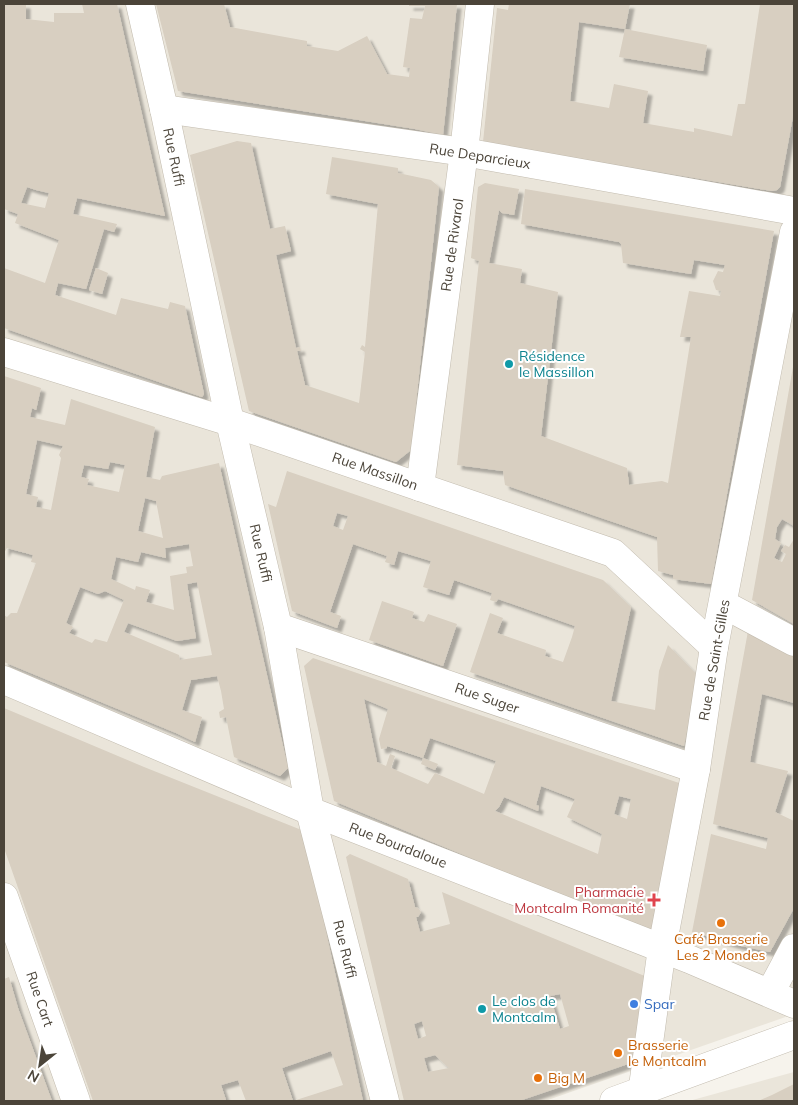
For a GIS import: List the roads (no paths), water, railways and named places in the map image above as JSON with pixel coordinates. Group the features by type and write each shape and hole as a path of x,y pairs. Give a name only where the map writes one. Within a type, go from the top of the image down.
{"street":[{"name":"Rue Ruffi","path":"140,4 230,422 278,627 310,811 385,1101"},
{"name":"Rue de Rivarol","path":"420,487 464,152 480,4"},
{"name":"Rue Deparcieux","path":"164,109 464,152 794,211"},
{"name":"Rue de Saint-Gilles","path":"642,1096 662,948 696,769 714,646 794,232"},
{"name":"Rue Massillon","path":"4,352 230,422 613,553 714,646"},
{"path":"723,604 794,642"},
{"name":"Rue Suger","path":"278,627 696,769"},
{"name":"Rue Bourdaloue","path":"4,680 310,811 662,948 794,1004"},
{"name":"Rue Cart","path":"4,897 76,1101"},
{"path":"770,993 794,948"},
{"path":"614,1101 642,1096 794,1034"}],"place":[{"name":"Résidence le Massillon","path":"509,364"},
{"name":"Pharmacie Montcalm Romanité","path":"654,900"},
{"name":"Café Brasserie Les 2 Mondes","path":"721,923"},
{"name":"Spar","path":"634,1004"},
{"name":"Le clos de Montcalm","path":"482,1009"},
{"name":"Brasserie le Montcalm","path":"618,1053"},
{"name":"Big M","path":"538,1078"}]}
